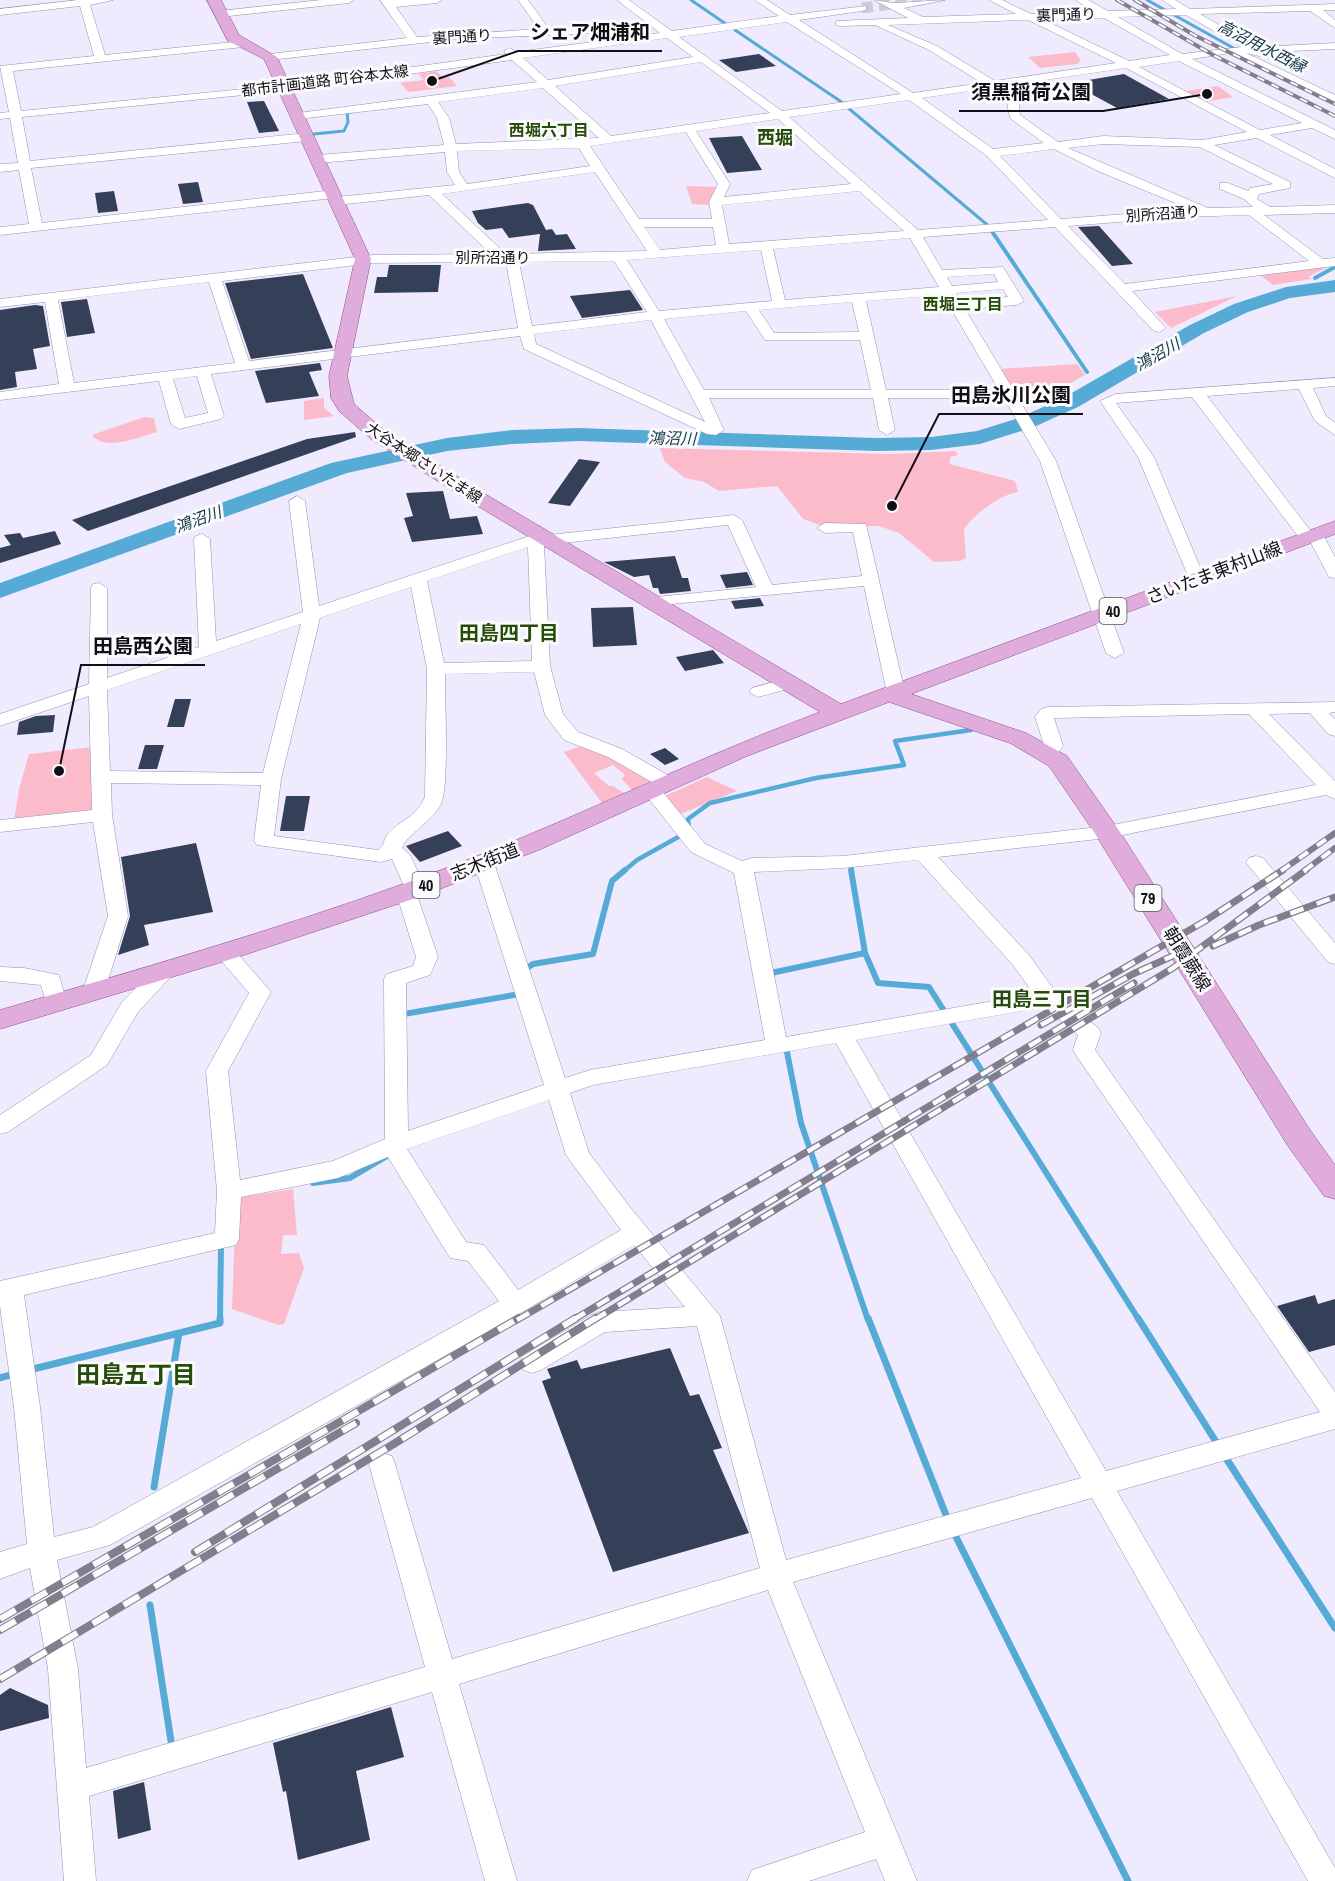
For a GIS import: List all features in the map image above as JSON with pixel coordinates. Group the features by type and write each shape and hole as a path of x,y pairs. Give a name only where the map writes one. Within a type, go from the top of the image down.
{"main road":[{"path":"217,7 233,38 270,57 363,259"},
{"name":"大谷本郷さいたま線","path":"363,259 342,352 339,387 346,407 365,426 542,539 656,602 839,713"},
{"name":"さいたま東村山線","path":"893,694 1319,533"},
{"name":"志木街道","path":"0,1020 225,952 411,890 484,863 738,751 893,694"},
{"name":"朝霞蕨線","path":"893,694 1018,738 1048,753 1069,774 1299,1138 1335,1188"}],"street":[{"path":"0,3 5,12 108,0"},
{"path":"217,7 349,0"},
{"path":"387,2 437,0"},
{"path":"524,0 547,33"},
{"path":"622,0 781,116 914,233 1033,433 1050,467 1115,653"},
{"path":"760,0 912,97 991,153 1119,289 1159,328"},
{"path":"891,2 940,0"},
{"path":"994,0 1032,16 1128,64 1335,174"},
{"path":"1081,0 1253,96 1335,135"},
{"path":"1142,0 1166,12 1181,23"},
{"path":"1167,0 1319,86 1335,99"},
{"path":"1256,0 1269,9"},
{"path":"84,2 101,60"},
{"path":"387,2 415,41"},
{"path":"891,2 922,20"},
{"path":"956,7 983,18"},
{"name":"裏門通り","path":"793,21 874,22 1335,7"},
{"name":"都市計画道路 町谷本太線","path":"0,116 284,88 670,35 793,21 862,8"},
{"path":"1313,8 1335,25"},
{"path":"991,153 1103,140 1202,144 1335,121 1279,91 1198,55 1129,14"},
{"path":"874,22 933,48 1012,96 1014,116 1026,128 1093,164 1155,188 1204,211"},
{"name":"裏門通り","path":"270,57 341,47 491,34 547,33 656,25"},
{"path":"491,34 608,140"},
{"path":"1210,39 1319,86"},
{"path":"36,227 3,69 81,66 101,60 243,44"},
{"path":"318,159 448,148 582,144 1235,49 1335,46"},
{"path":"298,116 546,85 702,58"},
{"path":"1199,103 1319,86"},
{"path":"432,101 443,118 449,136 448,148 453,172 463,188"},
{"path":"690,130 724,184 715,202 723,249"},
{"path":"0,168 307,137"},
{"path":"582,144 656,254"},
{"path":"1202,144 1286,185 1254,191 1250,197"},
{"path":"0,231 336,198 433,192 599,168"},
{"path":"1224,186 1250,197 1250,200 1270,212"},
{"path":"715,202 861,187"},
{"path":"433,192 508,258 529,346 711,430 700,394 657,315 618,257"},
{"name":"別所沼通り","path":"0,303 363,259 618,257 1204,211 1270,212 1335,209"},
{"path":"1253,212 1328,263"},
{"path":"634,223 718,223"},
{"path":"766,245 779,304"},
{"path":"1119,289 1328,263"},
{"path":"939,274 998,270 1017,301 957,305"},
{"path":"214,277 243,364"},
{"path":"0,396 243,364 657,315 948,288 1007,285"},
{"path":"51,297 67,387"},
{"path":"858,297 887,430"},
{"path":"750,307 770,337 866,336"},
{"path":"165,375 178,424 216,416 203,370"},
{"path":"1197,579 1146,457 1107,401 1335,382"},
{"path":"1304,385 1320,418 1335,430"},
{"path":"1196,392 1319,533 1335,573"},
{"path":"700,394 1009,394"},
{"path":"297,501 312,615 271,779 264,841 381,856 391,851 396,837 416,826 428,813 435,797 436,669 418,579"},
{"path":"0,720 542,539 734,520 766,591"},
{"path":"825,528 860,527 893,694"},
{"path":"202,539 208,649"},
{"path":"542,539 541,666 554,715 571,736 615,753 658,786 698,848 744,870"},
{"path":"656,602 872,580"},
{"path":"93,993 118,915 102,815 98,686 99,588"},
{"path":"436,669 541,666"},
{"path":"758,692 789,682"},
{"path":"1048,753 1054,746 1044,717 1048,713 1335,707"},
{"path":"1315,708 1335,730"},
{"path":"1254,709 1333,789"},
{"path":"102,777 271,779"},
{"path":"744,870 752,864 843,862 1107,832 1333,789"},
{"path":"0,826 102,815"},
{"path":"391,851 400,855 427,957 422,970 394,979 395,1145 459,1251 475,1252 515,1304"},
{"path":"922,852 1021,960 1049,999 1090,1033 1084,1050 1335,1413"},
{"path":"1256,862 1335,957"},
{"path":"484,863 578,1155 706,1316 776,1575 901,1881"},
{"path":"744,870 777,1047"},
{"path":"80,1881 63,1669 42,1553 27,1407 5,1289 227,1239 229,1191 218,1071 260,992 225,952"},
{"path":"0,1126 99,1060 130,1007 166,970"},
{"path":"0,974 24,975 51,980 56,1004"},
{"path":"229,1191 338,1170 395,1145 590,1078 1049,999"},
{"path":"843,1036 1325,1881"},
{"path":"3,1562 100,1537 515,1304 637,1232"},
{"path":"532,1363 600,1322 706,1316"},
{"path":"72,1787 776,1575 1335,1418"},
{"path":"382,1464 501,1881"},
{"path":"764,1881 884,1841"}],"shaded area":[{"path":"1075,52 1081,61 1077,64 1040,68 1028,57"},
{"path":"436,71 444,78 449,77 457,86 409,92 400,83 424,80 418,74"},
{"path":"1218,86 1233,97 1199,103 1180,92"},
{"path":"686,186 719,187 712,205 692,204"},
{"path":"1335,263 1308,277 1312,279 1273,285 1258,273"},
{"path":"1237,296 1171,328 1155,312"},
{"path":"1077,364 1085,375 1021,409 999,369"},
{"path":"324,398 324,408 334,416 304,420 304,401"},
{"path":"144,417 154,418 157,432 114,443 98,440 92,435"},
{"path":"660,448 892,454 956,451 958,455 950,457 950,464 1015,481 1018,492 1003,497 988,506 964,529 966,558 960,561 934,562 899,533 879,526 825,527 803,519 777,486 719,491 704,482 685,478 665,462"},
{"path":"581,746 608,755 652,780 632,790 622,779 625,775 613,765 594,773 609,786 624,793 602,803 564,752"},
{"path":"93,747 96,809 90,813 14,821 19,789 29,754"},
{"path":"707,777 737,791 678,815 665,796"},
{"path":"293,1189 297,1235 283,1235 281,1254 299,1253 304,1268 284,1324 278,1325 232,1309 236,1198"}],"building":[{"path":"759,54 776,66 736,72 719,60"},
{"path":"1124,74 1169,99 1117,108 1071,83"},
{"path":"264,101 279,131 259,133 247,102"},
{"path":"742,136 762,170 727,173 709,138"},
{"path":"198,182 203,202 183,204 178,184"},
{"path":"114,191 118,211 98,213 95,193"},
{"path":"528,203 533,205 546,230 552,229 556,235 567,234 576,249 538,251 540,234 509,238 502,228 486,230 478,223 472,211"},
{"path":"1099,226 1133,264 1112,266 1078,227"},
{"path":"389,265 441,265 438,292 374,293 377,277 387,277"},
{"path":"303,274 333,348 251,359 225,283"},
{"path":"630,290 643,310 582,318 570,296"},
{"path":"87,299 95,333 67,337 61,302"},
{"path":"43,306 50,346 33,349 37,369 15,372 17,387 0,390 0,310"},
{"path":"320,363 322,370 309,372 319,396 266,403 255,371"},
{"path":"355,432 356,437 88,531 72,520 307,439"},
{"path":"579,459 600,462 570,506 548,503"},
{"path":"443,491 450,519 477,516 483,534 412,542 404,518 413,516 406,493"},
{"path":"55,531 61,544 0,563 0,548 11,545 4,535 20,533 23,538"},
{"path":"675,556 682,578 688,578 691,591 660,594 658,588 653,588 649,575 634,577 604,562"},
{"path":"747,572 753,585 726,588 720,575"},
{"path":"760,598 764,606 735,609 731,601"},
{"path":"633,607 637,645 593,647 591,608"},
{"path":"713,650 724,663 685,671 676,657"},
{"path":"175,699 191,699 184,727 167,727"},
{"path":"55,715 53,732 17,735 19,722 36,716"},
{"path":"145,745 164,745 157,769 138,769"},
{"path":"665,748 679,759 665,765 650,754"},
{"path":"286,796 310,796 304,831 280,831"},
{"path":"448,831 462,846 420,862 406,846"},
{"path":"196,843 213,912 144,925 149,945 118,955 130,916 121,857"},
{"path":"1315,1295 1318,1304 1335,1299 1335,1345 1309,1352 1277,1306"},
{"path":"670,1348 690,1396 699,1394 722,1448 713,1450 749,1533 613,1572 542,1381 551,1378 547,1369 577,1360 581,1369"},
{"path":"10,1688 48,1705 49,1718 0,1731 0,1695"},
{"path":"391,1707 404,1757 356,1771 370,1840 298,1860 286,1791 283,1792 273,1743"},
{"path":"144,1782 151,1830 118,1839 113,1791"}],"waterway":[{"path":"691,0 726,24"},
{"name":"高沼用水西縁","path":"1147,0 1237,50"},
{"path":"735,30 843,103"},
{"path":"847,107 991,228"},
{"path":"314,134 344,131 348,122 347,112 352,112"},
{"path":"989,227 1087,372"},
{"name":"高沼用水西縁","path":"1315,278 1335,267"},
{"name":"鴻沼川","path":"0,591 339,468 447,445 545,435 877,444 931,443 980,437 1026,422 1070,402 1197,329 1241,308 1286,293 1335,286"},
{"name":"鴻沼川","path":"1102,378 1104,383"},
{"path":"624,871 637,860 689,831 688,819 710,803 816,778 904,765 895,741 971,730"},
{"path":"851,867 852,871"},
{"path":"527,968 533,964 593,954 612,881 625,870"},
{"path":"851,870 865,953"},
{"path":"772,976 771,973 865,953"},
{"path":"865,953 878,983 929,987 1139,1320"},
{"path":"404,1017 404,1014 520,994"},
{"path":"786,1047 801,1123 868,1320"},
{"path":"313,1183 350,1178 387,1156"},
{"path":"220,1320 221,1244"},
{"path":"868,1318 948,1520"},
{"path":"1138,1318 1218,1445"},
{"path":"179,1333 220,1323 220,1320"},
{"path":"29,1370 179,1333"},
{"path":"154,1487 179,1333"},
{"path":"0,1378 14,1374"},
{"path":"1224,1455 1335,1628"},
{"path":"953,1531 1128,1881"},
{"path":"150,1605 171,1741"}],"tunnel":[{"path":"862,8 922,0"}],"railway":[{"path":"1117,0 1215,56 1335,116"},
{"path":"1135,0 1194,35 1335,104"},
{"path":"1281,871 1335,833"},
{"path":"1304,871 1335,848"},
{"path":"517,1320 1205,921 1283,870"},
{"path":"594,1320 1173,968 1306,870"},
{"path":"1213,946 1259,925 1335,897"},
{"path":"1041,1025 1133,974 1190,948"},
{"path":"573,1320 1134,983"},
{"path":"0,1619 519,1318"},
{"path":"195,1552 576,1318"},
{"path":"0,1679 392,1445 596,1318"},
{"path":"0,1630 356,1423"}],"place":[{"name":"シェア畑浦和","path":"432,81"},
{"name":"須黒稲荷公園","path":"1207,94"},
{"name":"田島氷川公園","path":"892,506"},
{"name":"田島西公園","path":"59,771"}],"district":[{"name":"西堀六丁目","path":"549,130"},
{"name":"西堀","path":"775,138"},
{"name":"西堀三丁目","path":"963,304"},
{"name":"田島四丁目","path":"509,633"},
{"name":"田島三丁目","path":"1042,999"},
{"name":"田島五丁目","path":"136,1375"}]}
